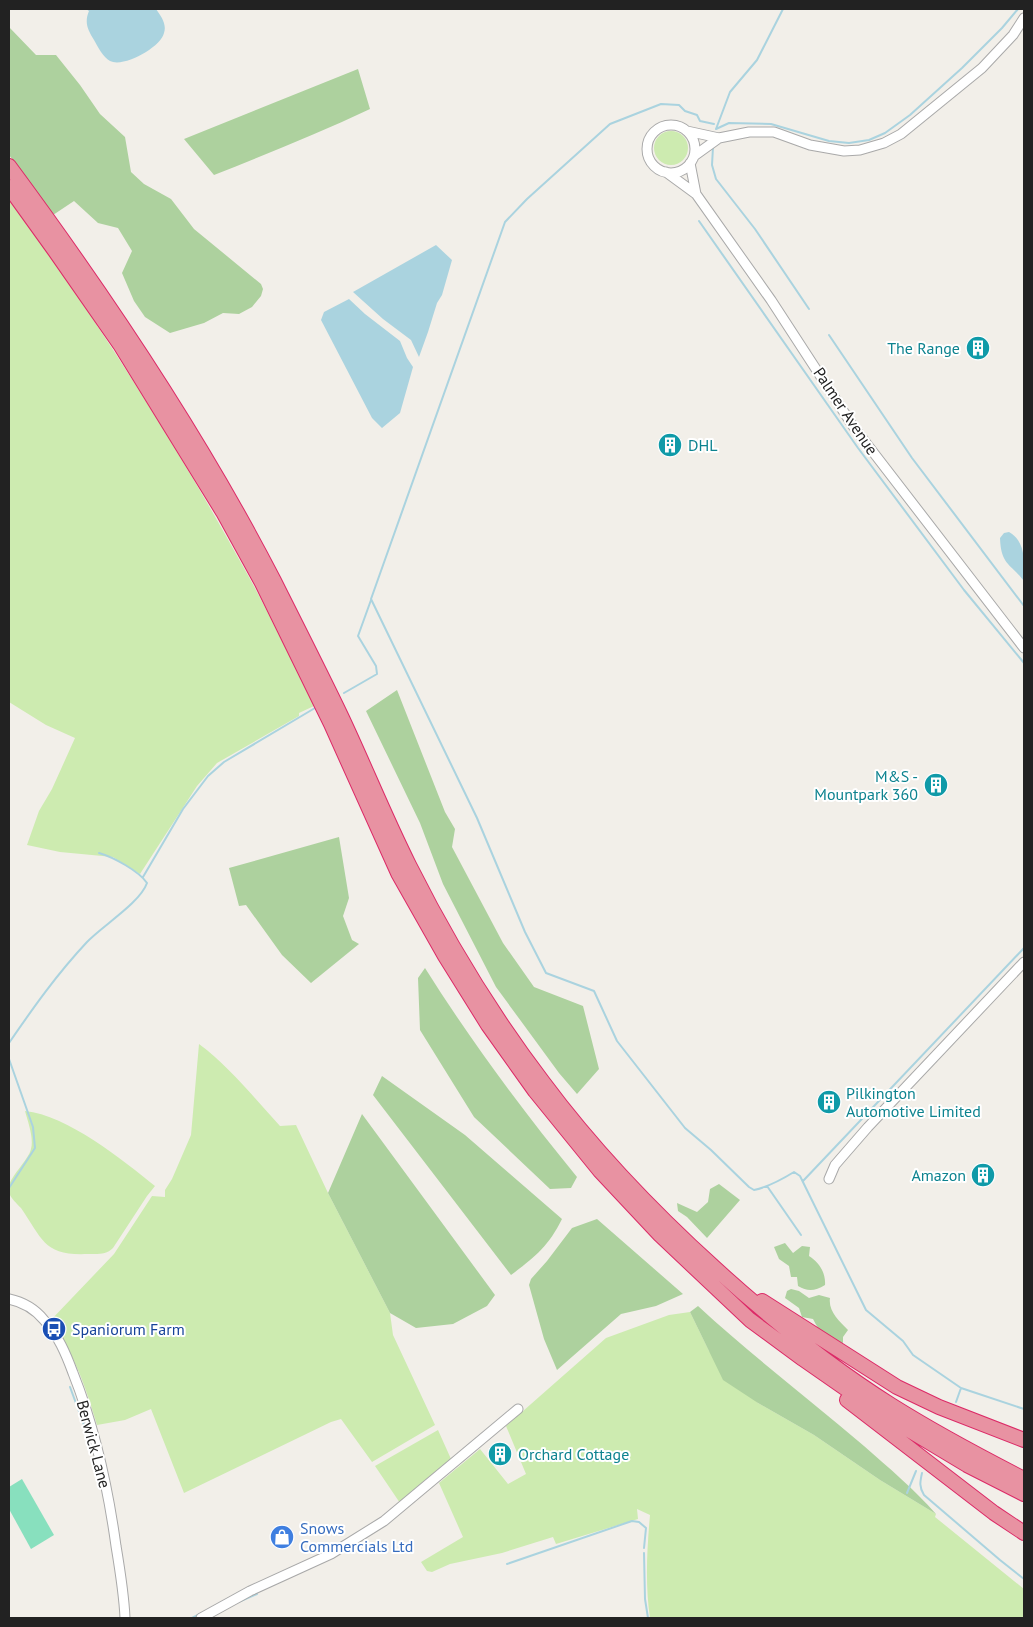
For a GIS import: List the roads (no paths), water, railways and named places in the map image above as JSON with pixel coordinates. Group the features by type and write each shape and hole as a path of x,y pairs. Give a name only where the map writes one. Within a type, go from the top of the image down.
{"highway":[{"path":"9,166 65,242 131,340 233,506 271,576 342,717 408,864 454,948 499,1019 543,1082 607,1162 667,1224 777,1323 888,1403 958,1445 1024,1479"},
{"path":"9,187 56,250 121,346 223,512 262,583 331,724 398,873 445,956 488,1026 535,1092 600,1171 660,1235 777,1346 994,1514 1024,1533"},
{"path":"728,1280 897,1387 947,1410 1024,1440"},
{"path":"750,1320 882,1414 967,1465 1024,1494"}],"street":[{"path":"696,194 683,183 658,169 650,159 647,146 650,138 661,127 678,126 687,131 719,138 749,132 774,132 810,145 844,151 860,150 901,134 982,68 1013,34 1024,18"},
{"path":"687,131 694,144 692,160"},
{"path":"664,172 680,171 719,138"},
{"name":"Palmer Avenue","path":"692,160 696,194 780,313 853,426 1024,648"},
{"path":"828,1179 835,1165 868,1127 1024,962"},
{"name":"Berwick Lane","path":"9,1299 27,1305 45,1320 64,1350 77,1382 87,1411 110,1504 124,1598 125,1618"},
{"path":"201,1618 250,1592 330,1554 384,1521 518,1409"}],"water":[{"path":"86,9 156,9 162,17 165,30 161,39 141,55 124,62 110,61 101,52 90,33 87,26 89,11"},
{"path":"436,245 452,260 442,295 437,303 419,357 411,340 383,319 353,292"},
{"path":"349,299 400,341 413,367 400,413 382,428 372,418 321,320 324,312"},
{"path":"1009,532 1015,536 1022,548 1024,581 1007,563 1002,554 1000,538 1004,533"}],"waterway":[{"path":"716,129 730,92 757,60 783,9"},
{"path":"716,129 729,123 771,124 829,141 849,143 869,140 885,133 910,115 962,68 1018,9"},
{"path":"714,124 700,121 697,115 685,111 679,105 661,104 610,124 527,199 505,222 371,599 477,818 525,932 546,973 594,991 617,1041 685,1128 749,1187 754,1190 764,1187 794,1172 800,1176 866,1310 903,1341 913,1355 961,1388 1024,1409"},
{"path":"713,147 712,165 716,179 755,229 809,309"},
{"path":"699,221 858,448 964,590 1024,663"},
{"path":"829,335 912,458 1024,606"},
{"path":"344,693 377,674 376,666 358,636 371,600"},
{"path":"143,877 183,809 208,776 224,762 315,708"},
{"path":"9,1043 46,991 76,954 137,898 147,883 125,865 99,853"},
{"path":"803,1181 1024,948"},
{"path":"9,1059 33,1127 35,1148 9,1188"},
{"path":"767,1186 801,1235"},
{"path":"70,1387 84,1425"},
{"path":"956,1402 961,1388"},
{"path":"907,1493 916,1471"},
{"path":"922,1473 920,1484 924,1495 1024,1579"},
{"path":"507,1564 632,1521 639,1522 646,1528 644,1548"},
{"path":"644,1553 645,1599 648,1618"},
{"path":"236,1603 257,1594"},
{"path":"192,1618 200,1614"}],"place":[{"name":"The Range","path":"978,348"},
{"name":"DHL","path":"670,445"},
{"name":"M&S - Mountpark 360","path":"936,785"},
{"name":"Pilkington Automotive Limited","path":"829,1102"},
{"name":"Amazon","path":"983,1175"},
{"name":"Spaniorum Farm","path":"54,1329"},
{"name":"Orchard Cottage","path":"500,1454"},
{"name":"Snows Commercials Ltd","path":"282,1537"}]}
